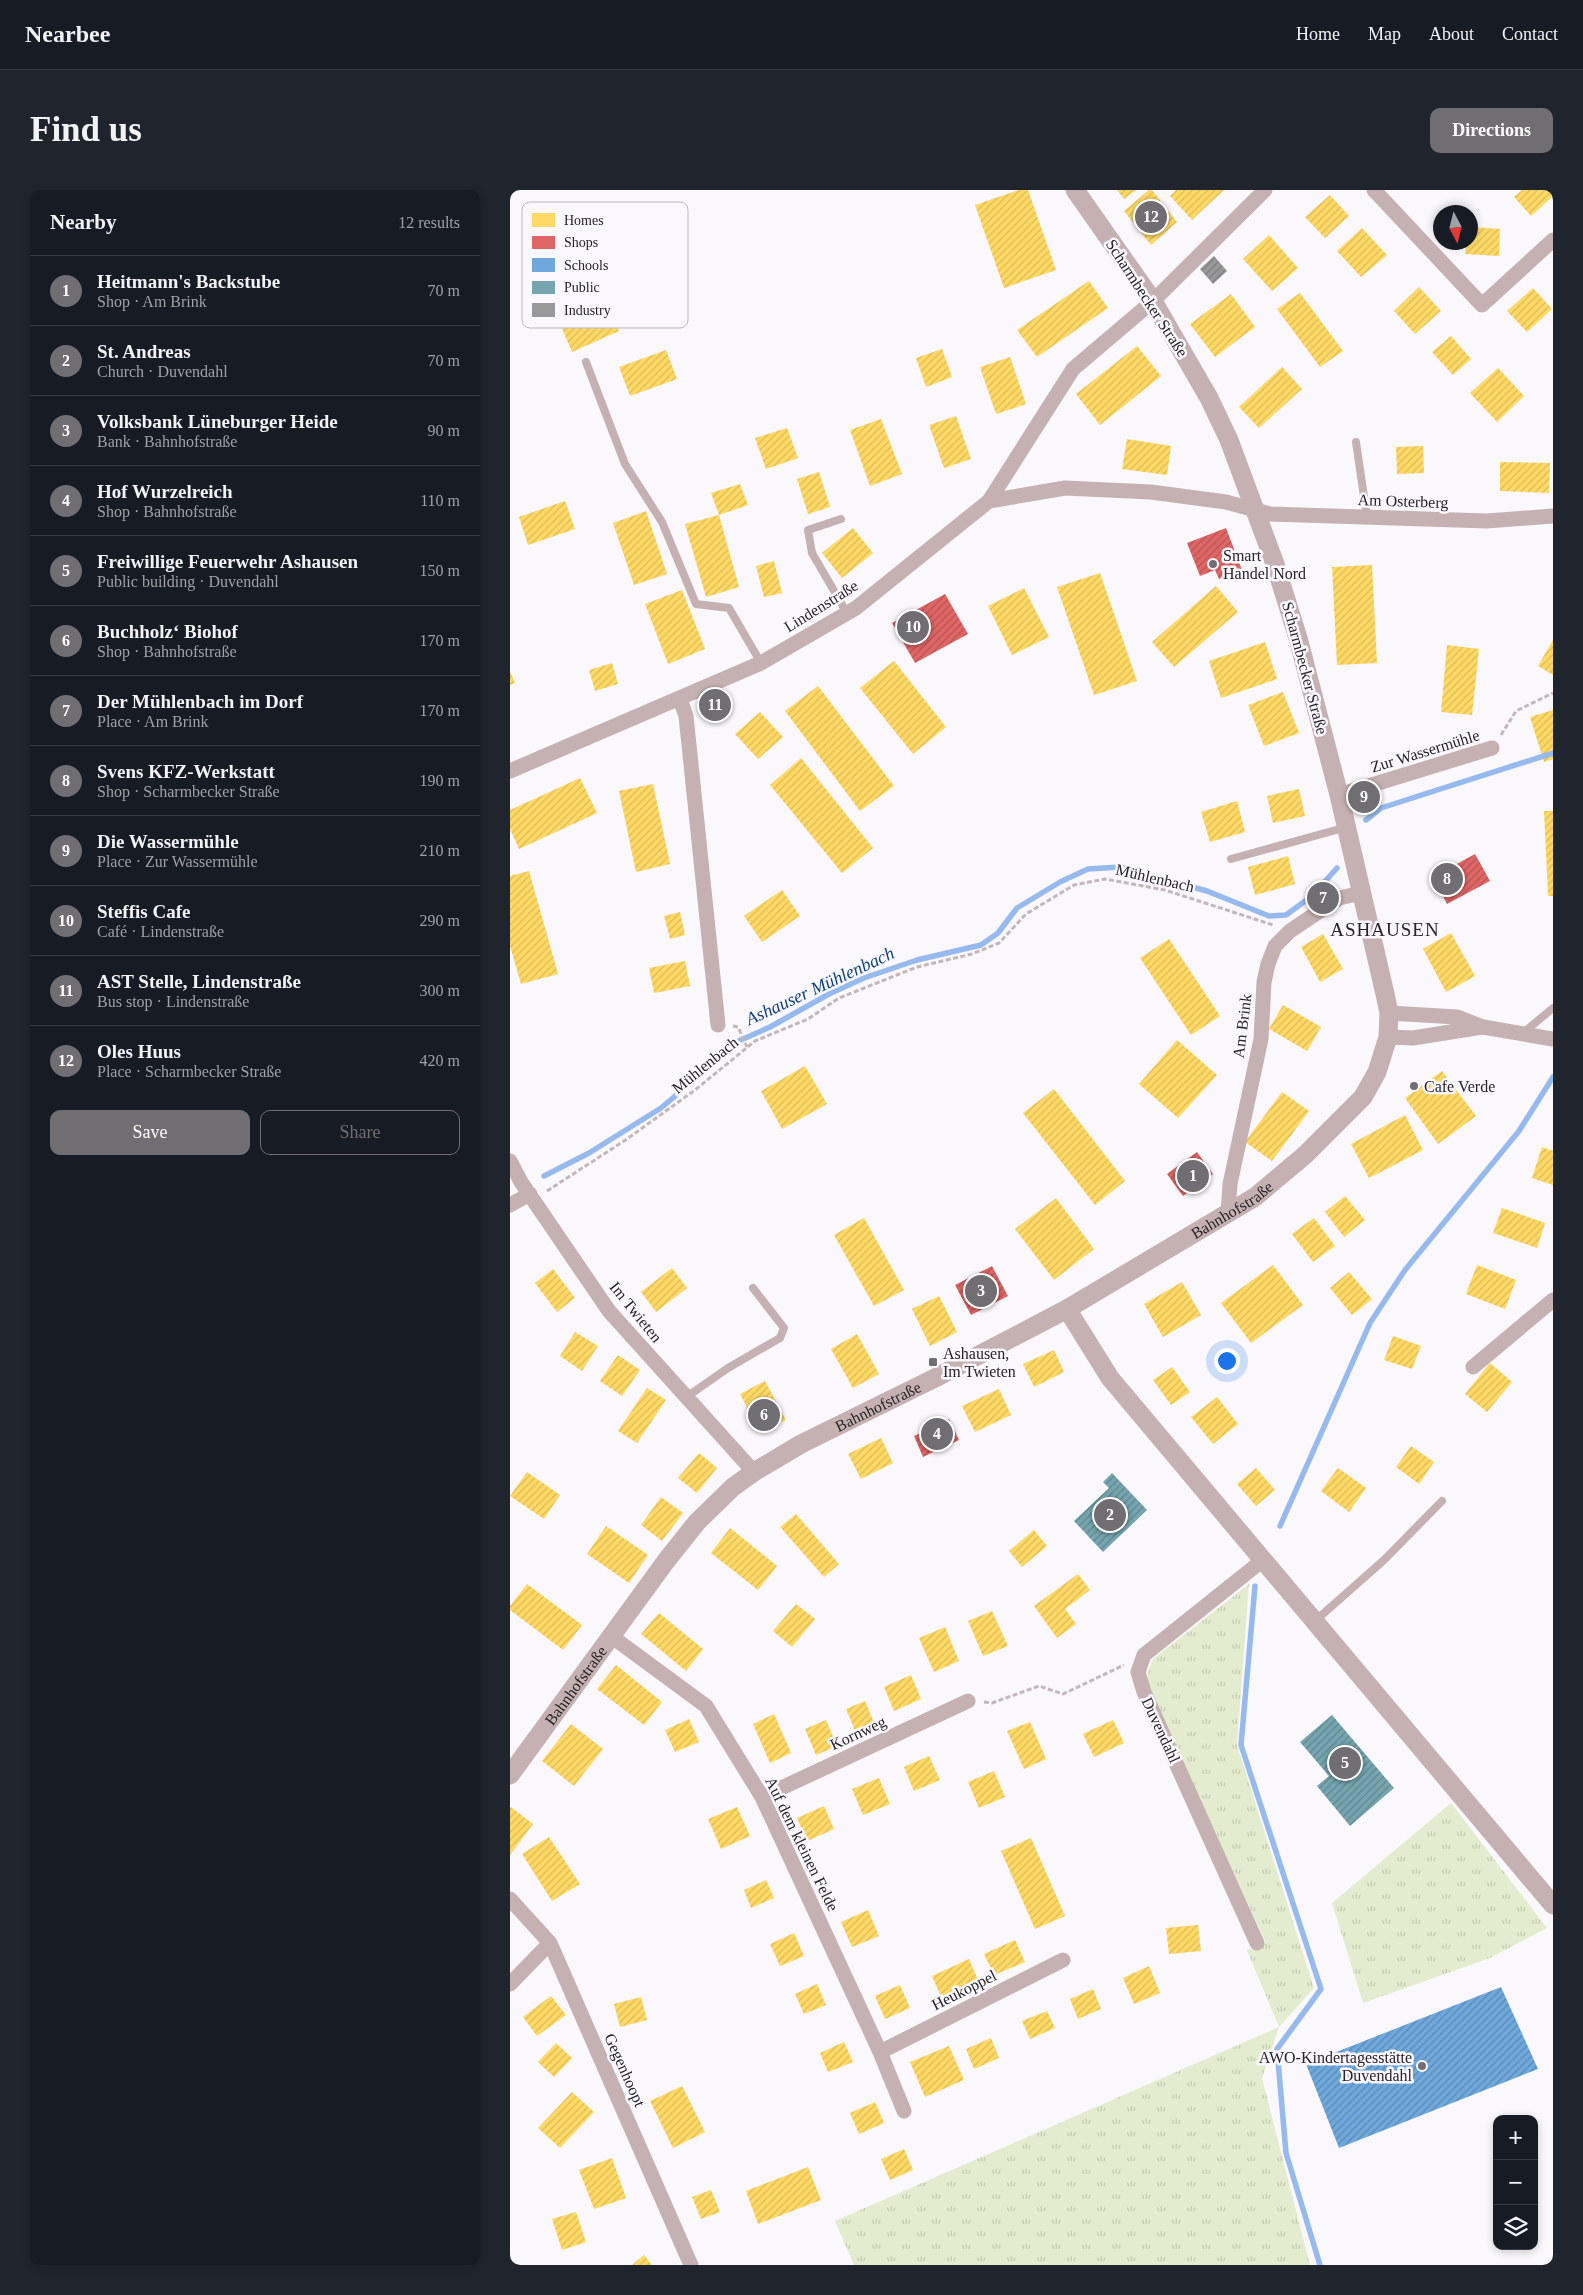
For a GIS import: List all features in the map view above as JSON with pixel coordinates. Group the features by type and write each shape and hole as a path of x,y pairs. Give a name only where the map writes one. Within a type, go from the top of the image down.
{"street":[{"name":"Scharmbecker Straße","path":"1075,190 1153,300 1209,398 1229,440 1275,564 1298,638 1347,827 1389,1013"},
{"name":"Lindenstraße","path":"510,771 760,663 856,608 989,501 1073,369 1153,300 1265,190"},
{"path":"1374,190 1482,305 1553,240"},
{"name":"Lindenstraße","path":"989,501 1065,488 1150,492 1226,502 1253,509"},
{"name":"Am Osterberg","path":"1253,509 1270,514 1486,521 1553,516"},
{"path":"680,699 686,716 718,1024"},
{"name":"Zur Wassermühle","path":"1339,795 1492,748"},
{"name":"Am Brink","path":"1228,1213 1230,1184 1261,1040 1264,982 1275,946 1290,931 1339,898 1362,893"},
{"path":"1389,1013 1457,1017 1483,1027 1553,1039"},
{"name":"Bahnhofstraße","path":"513,1766 666,1561 697,1522 717,1502 754,1472 802,1444 935,1378 1067,1309 1228,1213 1284,1174 1350,1112 1362,1097 1377,1072 1388,1037 1389,1013"},
{"path":"1388,1037 1413,1038 1483,1027"},
{"name":"Im Twieten","path":"510,1160 531,1198 609,1311 685,1398 754,1472"},
{"path":"510,1205 531,1198"},
{"path":"1472,1367 1553,1300"},
{"path":"1067,1309 1110,1378 1553,1905"},
{"path":"1144,1654 1263,1560"},
{"name":"Auf dem kleinen Felde","path":"611,1636 706,1706 762,1797 880,2052 904,2110"},
{"name":"Duvendahl","path":"1144,1654 1138,1672 1144,1692 1257,1943"},
{"name":"Kornweg","path":"762,1797 968,1700"},
{"name":"Gegenhoopt","path":"510,1899 550,1943 691,2265"},
{"path":"510,1984 550,1943"},
{"name":"Heukoppel","path":"880,2052 1064,1960"}],"lane":[{"path":"586,362 625,464 662,522 696,604 729,608 760,663"},
{"path":"1356,442 1367,517"},
{"path":"841,519 808,530 812,553 847,612"},
{"path":"1231,859 1347,827"},
{"path":"1524,1034 1553,1008"},
{"path":"685,1398 728,1368 780,1338 784,1328 753,1288"},
{"path":"1315,1621 1384,1560 1442,1501"}],"path":[{"path":"1492,748 1516,711 1553,693"},
{"name":"Mühlenbach","path":"531,1198 627,1139 688,1096 755,1041 808,1019 838,998 917,967 972,954 999,943 1026,914 1074,885 1105,879 1165,890 1290,931"},
{"path":"738,1027 747,1046"},
{"path":"968,1700 992,1703 1039,1686 1063,1694 1144,1654"}],"green space":[{"path":"1249,1584 1237,1745 1314,1988 1279,2027 1247,1950 1266,1943 1148,1686 1148,1671 1153,1659"},
{"path":"1451,1803 1547,1928 1490,1958 1363,2003 1332,1903"},
{"path":"1279,2027 1262,2078 1310,2265 854,2265 835,2221"}],"building: Homes":[{"path":"1019,190 1028,190 1056,270 1004,288 975,205"},
{"path":"1117,190 1136,190 1124,199"},
{"path":"1149,190 1152,190 1177,222 1151,245 1124,211"},
{"path":"1176,190 1224,190 1192,220 1170,196"},
{"path":"1522,190 1553,190 1553,196 1531,216 1514,197"},
{"path":"1330,195 1349,216 1325,238 1305,217"},
{"path":"1478,227 1500,229 1499,256 1465,254 1465,250 1478,250"},
{"path":"1362,228 1387,255 1361,277 1337,251"},
{"path":"1269,235 1298,268 1272,291 1243,259"},
{"path":"1089,281 1108,308 1037,357 1017,330"},
{"path":"1419,287 1441,311 1415,334 1394,311"},
{"path":"1533,288 1552,309 1527,332 1507,311"},
{"path":"1300,293 1343,351 1320,367 1277,309"},
{"path":"1231,294 1255,327 1215,357 1190,324"},
{"path":"562,328 618,328 619,331 572,352"},
{"path":"1451,336 1471,359 1453,375 1432,352"},
{"path":"1137,346 1161,376 1100,425 1076,394"},
{"path":"942,349 952,377 926,387 916,358"},
{"path":"666,350 677,379 630,396 619,367"},
{"path":"1010,357 1026,404 996,414 980,367"},
{"path":"1282,367 1302,389 1259,428 1239,407"},
{"path":"1498,368 1524,396 1497,422 1470,393"},
{"path":"956,416 971,459 944,468 929,425"},
{"path":"881,419 902,474 870,486 850,430"},
{"path":"787,428 798,458 766,469 755,438"},
{"path":"1127,439 1171,446 1167,475 1122,469"},
{"path":"1423,446 1424,473 1397,474 1396,447"},
{"path":"1500,462 1550,463 1549,493 1500,491"},
{"path":"819,472 830,507 808,514 797,479"},
{"path":"740,484 748,505 719,515 711,493"},
{"path":"565,501 575,529 528,545 519,517"},
{"path":"646,511 667,574 634,585 613,523"},
{"path":"719,515 739,587 706,597 685,524"},
{"path":"853,528 873,553 842,578 822,553"},
{"path":"774,561 782,593 764,597 756,566"},
{"path":"1372,565 1377,663 1337,665 1332,567"},
{"path":"1100,573 1137,681 1094,695 1057,587"},
{"path":"1216,586 1238,612 1174,667 1152,642"},
{"path":"1024,588 1049,637 1012,655 988,606"},
{"path":"682,590 705,649 668,664 645,604"},
{"path":"1553,640 1553,675 1538,666"},
{"path":"1265,642 1277,679 1221,698 1209,661"},
{"path":"1447,645 1479,649 1472,715 1441,712"},
{"path":"894,661 946,727 913,754 860,688"},
{"path":"612,663 618,684 595,691 589,670"},
{"path":"510,671 515,683 510,685"},
{"path":"818,686 894,786 860,811 785,711"},
{"path":"1283,692 1299,733 1264,746 1248,705"},
{"path":"1553,710 1553,759 1544,762 1530,717"},
{"path":"760,712 783,737 758,759 735,734"},
{"path":"801,758 873,848 842,873 770,785"},
{"path":"580,778 597,813 519,849 510,829 510,810"},
{"path":"653,784 670,864 636,872 619,791"},
{"path":"1299,789 1305,816 1273,823 1267,796"},
{"path":"1237,801 1245,832 1210,842 1201,812"},
{"path":"1544,811 1553,811 1553,896 1548,896"},
{"path":"1288,856 1295,884 1255,895 1248,867"},
{"path":"529,871 558,974 521,984 510,946 510,876"},
{"path":"782,890 800,916 762,942 744,916"},
{"path":"680,912 685,935 670,939 664,916"},
{"path":"1451,933 1475,976 1446,992 1423,949"},
{"path":"1323,934 1343,969 1320,982 1301,947"},
{"path":"1169,939 1220,1016 1191,1035 1140,958"},
{"path":"685,961 690,986 654,993 649,968"},
{"path":"1283,1005 1321,1027 1307,1051 1269,1029"},
{"path":"1177,1040 1217,1075 1178,1118 1139,1084"},
{"path":"805,1066 827,1104 782,1129 761,1091"},
{"path":"1442,1071 1476,1116 1438,1144 1405,1098"},
{"path":"1054,1089 1125,1181 1095,1205 1023,1113"},
{"path":"1282,1092 1309,1111 1272,1161 1245,1142"},
{"path":"1405,1115 1423,1150 1369,1178 1351,1144"},
{"path":"1542,1147 1553,1151 1553,1185 1532,1178"},
{"path":"1345,1196 1365,1220 1344,1237 1325,1212"},
{"path":"1056,1198 1094,1249 1054,1280 1015,1229"},
{"path":"1502,1208 1545,1223 1537,1248 1493,1233"},
{"path":"864,1218 904,1290 874,1306 834,1235"},
{"path":"1314,1218 1335,1246 1313,1262 1292,1234"},
{"path":"1273,1265 1303,1305 1251,1343 1221,1303"},
{"path":"1477,1265 1516,1280 1505,1309 1466,1294"},
{"path":"672,1268 687,1288 656,1312 641,1292"},
{"path":"553,1269 575,1298 557,1312 535,1283"},
{"path":"1349,1272 1372,1299 1352,1315 1330,1288"},
{"path":"1182,1282 1201,1315 1163,1337 1144,1304"},
{"path":"939,1296 957,1332 930,1346 912,1309"},
{"path":"575,1332 598,1346 582,1371 560,1356"},
{"path":"857,1334 879,1374 853,1388 831,1349"},
{"path":"1393,1336 1421,1346 1412,1369 1384,1360"},
{"path":"1054,1350 1064,1372 1034,1387 1023,1364"},
{"path":"618,1355 640,1370 622,1396 600,1381"},
{"path":"1490,1363 1512,1382 1487,1412 1465,1394"},
{"path":"1172,1367 1190,1392 1171,1405 1153,1380"},
{"path":"765,1381 786,1420 761,1433 740,1394"},
{"path":"647,1388 666,1400 637,1443 618,1431"},
{"path":"999,1389 1011,1415 975,1432 962,1406"},
{"path":"1217,1397 1238,1424 1213,1444 1191,1417"},
{"path":"881,1438 893,1463 861,1479 848,1454"},
{"path":"1411,1446 1434,1462 1419,1484 1396,1467"},
{"path":"699,1453 717,1468 697,1493 678,1478"},
{"path":"1256,1468 1275,1490 1256,1506 1237,1484"},
{"path":"1338,1468 1366,1488 1349,1512 1321,1491"},
{"path":"527,1472 560,1495 544,1519 510,1496"},
{"path":"661,1497 683,1513 662,1541 641,1525"},
{"path":"796,1514 839,1564 824,1577 780,1527"},
{"path":"606,1526 648,1555 629,1583 587,1554"},
{"path":"730,1528 777,1566 758,1590 711,1553"},
{"path":"1034,1530 1047,1546 1022,1567 1009,1551"},
{"path":"1078,1574 1090,1590 1065,1609 1076,1624 1057,1638 1034,1606"},
{"path":"527,1584 582,1625 563,1650 510,1610 510,1606"},
{"path":"796,1604 815,1619 792,1647 773,1631"},
{"path":"992,1611 1008,1646 983,1656 968,1621"},
{"path":"659,1613 703,1649 686,1671 641,1634"},
{"path":"945,1627 959,1661 934,1672 919,1638"},
{"path":"616,1665 662,1702 644,1725 597,1689"},
{"path":"911,1675 921,1699 894,1711 884,1687"},
{"path":"865,1701 875,1725 856,1733 846,1709"},
{"path":"774,1714 791,1753 770,1763 753,1724"},
{"path":"689,1719 699,1742 675,1752 665,1730"},
{"path":"826,1720 837,1746 816,1755 805,1729"},
{"path":"1113,1720 1124,1743 1094,1757 1083,1734"},
{"path":"1030,1722 1046,1759 1024,1769 1007,1731"},
{"path":"571,1724 603,1749 574,1786 542,1761"},
{"path":"929,1756 940,1780 914,1791 904,1767"},
{"path":"994,1771 1005,1797 979,1808 968,1782"},
{"path":"879,1778 890,1804 863,1815 852,1789"},
{"path":"824,1806 834,1829 807,1841 797,1818"},
{"path":"737,1807 750,1836 721,1849 708,1819"},
{"path":"510,1808 533,1824 510,1855"},
{"path":"549,1837 580,1884 552,1901 522,1854"},
{"path":"1031,1838 1065,1916 1035,1929 1001,1851"},
{"path":"766,1880 774,1898 751,1908 744,1890"},
{"path":"868,1910 879,1936 852,1947 841,1922"},
{"path":"1198,1925 1201,1951 1169,1954 1166,1928"},
{"path":"794,1933 804,1956 780,1966 770,1944"},
{"path":"1015,1940 1025,1962 994,1975 984,1954"},
{"path":"969,1959 978,1980 941,1997 932,1976"},
{"path":"1149,1966 1160,1993 1134,2004 1123,1978"},
{"path":"817,1984 826,2005 804,2014 795,1994"},
{"path":"900,1985 910,2008 885,2019 875,1996"},
{"path":"1093,1989 1101,2009 1078,2019 1070,1999"},
{"path":"551,1996 566,2015 537,2036 523,2017"},
{"path":"641,1997 647,2020 620,2027 614,2004"},
{"path":"1047,2011 1055,2028 1030,2039 1022,2021"},
{"path":"991,2038 999,2058 974,2069 966,2049"},
{"path":"844,2042 853,2062 828,2072 820,2053"},
{"path":"556,2043 572,2058 554,2077 538,2062"},
{"path":"949,2046 964,2080 925,2097 910,2062"},
{"path":"682,2086 705,2132 673,2148 650,2101"},
{"path":"572,2092 594,2112 560,2148 538,2128"},
{"path":"875,2102 884,2123 859,2134 850,2113"},
{"path":"904,2149 913,2170 890,2180 881,2159"},
{"path":"612,2158 626,2198 594,2209 579,2170"},
{"path":"808,2167 821,2200 758,2224 746,2191"},
{"path":"711,2190 720,2212 701,2219 692,2197"},
{"path":"576,2212 586,2242 562,2250 552,2219"},
{"path":"644,2255 652,2265 632,2265"}],"building: Shops":[{"path":"1226,528 1242,570 1219,579 1215,570 1200,576 1187,543"},
{"path":"945,594 968,634 915,663 892,623"},
{"path":"1475,854 1490,881 1447,904 1433,877"},
{"path":"1197,1152 1213,1174 1183,1196 1167,1174"},
{"path":"992,1266 1008,1296 971,1315 955,1285"},
{"path":"949,1419 959,1440 923,1457 914,1436"}],"building: Schools":[{"name":"AWO-Kindertagesstätte Duvendahl","path":"1501,1987 1538,2069 1339,2148 1306,2064"}],"building: Public":[{"path":"1112,1473 1147,1510 1103,1552 1074,1521 1109,1488 1103,1482"},
{"path":"1332,1715 1394,1788 1350,1826 1317,1786 1329,1776 1300,1742"}],"building: Industry":[{"path":"1214,256 1227,271 1213,284 1200,269"}],"waterway":[{"name":"Ashauser Mühlenbach","path":"1366,820 1381,808 1553,753"},
{"name":"Ashauser Mühlenbach","path":"544,1176 589,1153 661,1108 734,1043 770,1027 829,994 864,978 917,960 981,945 998,933 1017,908 1060,882 1088,869 1120,867 1207,891 1269,916 1286,915 1312,896 1337,868"},
{"path":"1280,1526 1370,1323 1405,1270 1519,1131 1553,1077"},
{"path":"1255,1586 1241,1745 1321,1989 1277,2049 1286,2153 1320,2265"}],"place":[{"name":"Oles Huus","path":"1151,217"},
{"name":"Smart Handel Nord","path":"1213,564"},
{"name":"Steffis Cafe","path":"913,627"},
{"name":"AST Stelle, Lindenstraße","path":"715,705"},
{"name":"Die Wassermühle","path":"1364,797"},
{"name":"Svens KFZ-Werkstatt","path":"1447,879"},
{"name":"Der Mühlenbach im Dorf","path":"1323,898"},
{"name":"Cafe Verde","path":"1414,1086"},
{"name":"Heitmann's Backstube","path":"1193,1176"},
{"name":"Volksbank Lüneburger Heide","path":"981,1291"},
{"name":"Ashausen, Im Twieten","path":"933,1362"},
{"name":"Buchholz‘ Biohof","path":"764,1415"},
{"name":"Hof Wurzelreich","path":"937,1434"},
{"name":"St. Andreas","path":"1110,1515"},
{"name":"Freiwillige Feuerwehr Ashausen","path":"1345,1763"},
{"name":"AWO-Kindertagesstätte Duvendahl","path":"1422,2066"}],"district":[{"name":"ASHAUSEN","path":"1385,929"}]}
